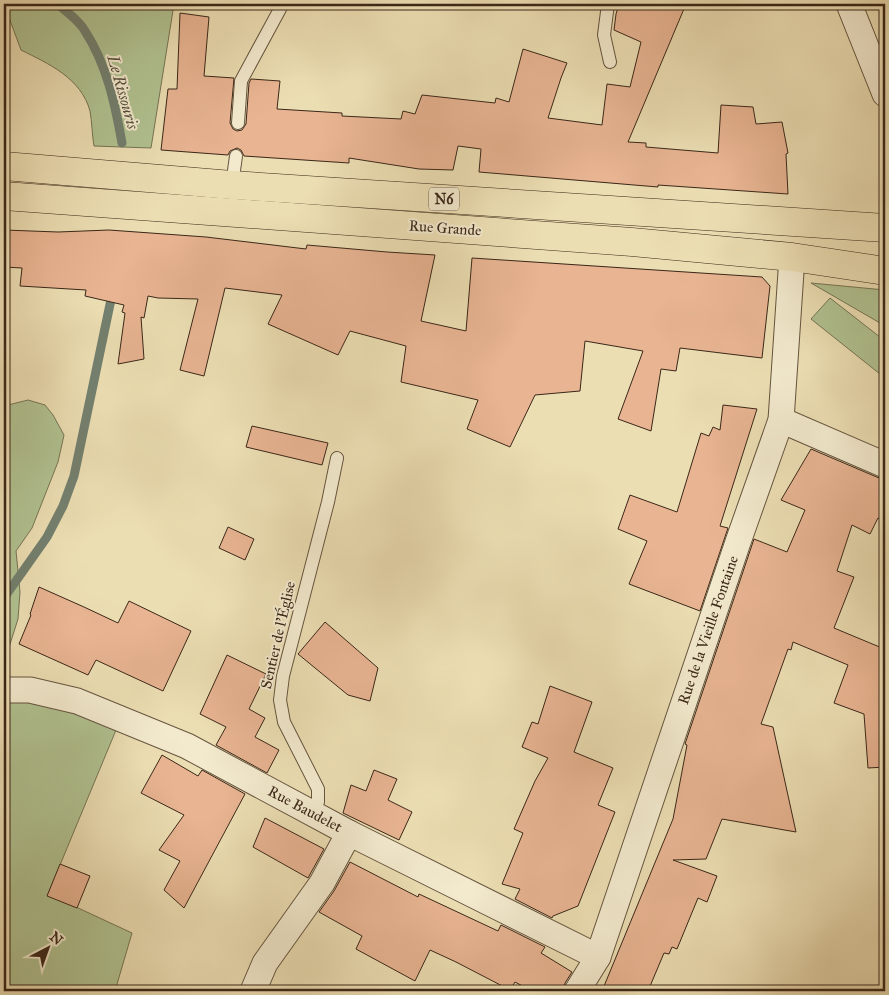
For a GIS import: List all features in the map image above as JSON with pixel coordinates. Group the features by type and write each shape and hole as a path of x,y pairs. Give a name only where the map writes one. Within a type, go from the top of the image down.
{"main road":[{"name":"Rue Grande","path":"4,166 232,185 885,228"},
{"name":"Rue Grande","path":"4,196 622,241 792,257 885,271"}],"street":[{"path":"849,4 885,94"},
{"name":"Rue de la Vieille Fontaine","path":"577,991 598,957 738,542 782,420 792,257"},
{"path":"782,420 885,464"},
{"name":"Rue Baudelet","path":"4,690 30,690 77,701 187,746 349,833 598,957"},
{"path":"254,991 265,963 322,883 349,833"}],"lane":[{"path":"608,4 604,35 610,62"},
{"path":"238,123 241,81 280,10"},
{"path":"232,185 236,156"},
{"name":"Sentier de l’Église","path":"312,812 318,802 318,789 284,722 280,700 283,676 328,502 336,458"}],"green space":[{"path":"4,4 174,4 151,148 94,146 90,111 86,99 63,73 21,50"},
{"path":"811,283 885,290 885,326 880,323"},
{"path":"830,298 885,341 885,378 811,319"},
{"path":"28,400 45,405 64,435 58,462 32,528 16,551 20,592 18,619 4,663 4,406"},
{"path":"4,690 121,718 48,894 132,933 115,991 4,991"}],"building":[{"path":"619,4 686,4 628,142 646,143 646,147 718,153 721,105 753,107 756,124 782,122 788,153 786,154 788,194 658,185 658,187 479,172 481,149 458,146 453,170 419,169 349,158 349,163 244,156 241,150 237,148 230,151 228,155 161,150 168,89 177,89 180,13 209,17 204,76 234,78 230,123 233,129 237,131 242,130 246,124 249,83 251,79 280,81 277,109 342,113 342,116 401,119 403,111 415,114 422,95 495,103 496,98 509,102 523,49 567,63 548,118 602,125 607,84 630,87 641,42 614,30"},
{"path":"4,230 58,232 109,230 206,237 306,249 307,245 435,255 421,321 466,331 472,258 762,277 770,286 762,358 680,348 676,371 661,369 651,431 618,419 643,351 585,341 580,391 535,395 510,447 467,429 478,400 401,382 406,346 350,331 338,355 268,324 282,295 225,288 204,376 180,370 198,299 148,296 144,318 141,317 144,359 118,364 125,313 122,312 124,305 85,296 86,290 20,286 22,268 4,267"},
{"path":"723,405 757,409 720,526 728,528 700,611 629,584 647,541 618,529 630,495 677,512 701,433 709,436 713,427 720,430"},
{"path":"252,426 328,443 322,465 246,447"},
{"path":"811,449 885,479 885,521 878,518 870,534 852,525 837,571 854,577 834,628 882,648 885,702 885,767 868,768 864,714 834,703 848,665 793,642 791,650 788,649 761,724 773,727 796,832 722,819 706,859 673,860 717,876 707,902 698,898 677,949 672,947 669,954 664,953 648,991 602,991 673,819 687,745 685,744 754,539 787,552 805,510 781,500"},
{"path":"228,527 254,539 245,560 219,548"},
{"path":"39,587 118,623 129,601 191,631 163,691 96,660 88,675 19,644 31,615"},
{"path":"325,622 378,668 370,701 348,695 298,654"},
{"path":"227,655 266,674 249,709 265,718 255,737 279,750 267,773 216,745 226,727 200,714"},
{"path":"550,686 592,702 574,752 613,768 598,805 615,812 578,906 552,918 515,899 520,889 502,884 523,833 514,829 535,781 548,758 522,747 532,722 538,724"},
{"path":"162,755 198,776 202,770 245,794 184,908 164,890 180,861 159,850 184,815 141,793"},
{"path":"374,770 397,779 388,800 412,812 399,840 343,813 351,785 366,791"},
{"path":"265,818 324,849 308,878 253,847"},
{"path":"350,862 418,897 419,894 498,931 501,925 545,947 541,953 572,972 565,983 563,991 532,991 515,982 510,990 430,950 415,981 356,949 362,936 319,912 334,891"},
{"path":"60,864 90,876 77,908 47,896"}],"waterway":[{"name":"Le Rissouris","path":"58,4 82,27 99,57 113,99 122,143"},
{"path":"4,598 47,537 63,506 74,476 113,290"}]}
